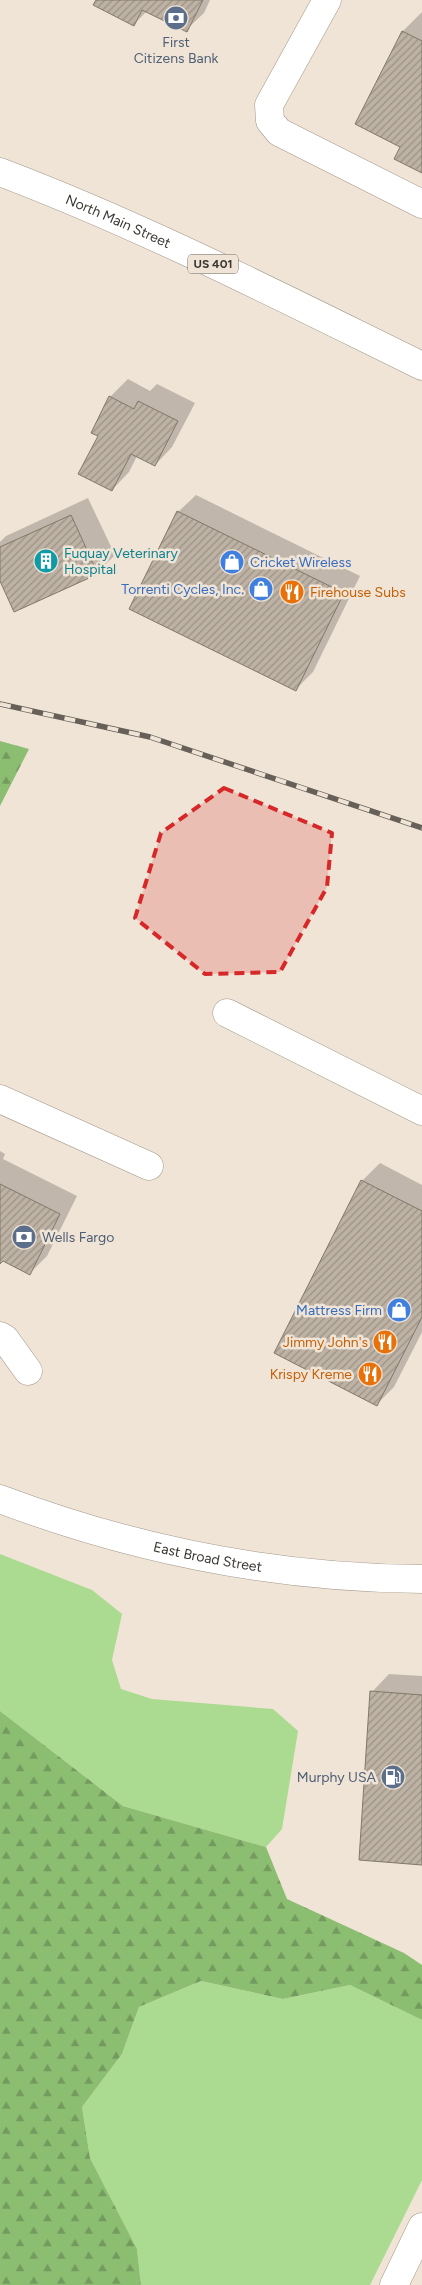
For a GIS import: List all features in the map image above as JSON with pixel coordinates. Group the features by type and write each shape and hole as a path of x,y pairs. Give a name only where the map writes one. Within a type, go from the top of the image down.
{"main road":[{"path":"327,0 270,105 270,122 278,132 422,204"},
{"name":"North Main Street","path":"0,172 47,190 183,250 422,366"},
{"path":"227,1012 422,1111"},
{"path":"0,1098 149,1166"},
{"path":"0,1336 5,1339 28,1371"},
{"name":"East Broad Street","path":"0,1498 44,1516 164,1550 251,1567 324,1574 422,1578"},
{"path":"394,2285 422,2226"}],"highlighted area":[{"path":"224,788 332,833 327,887 280,972 205,974 135,918 161,833"}],"green space":[{"path":"0,741 29,749 0,806"},
{"path":"0,1554 92,1590 122,1614 112,1660 121,1689 152,1699 273,1709 298,1731 282,1829 266,1847 123,1806 0,1711"},
{"path":"0,1711 123,1806 266,1847 287,1899 404,1953 422,1965 422,2020 350,1985 283,1999 201,1981 139,2007 122,2054 82,2107 90,2158 137,2249 141,2285 0,2285"},
{"path":"201,1981 283,1999 350,1985 422,2020 422,2180 370,2285 141,2285 137,2249 90,2158 82,2107 122,2054 139,2007"}],"building":[{"name":"First Citizens Bank","path":"96,0 203,0 187,32 142,10 134,26 93,5"},
{"path":"402,31 422,41 422,173 394,159 400,147 355,124"},
{"path":"109,396 134,409 138,401 178,421 155,466 131,454 112,491 78,474 98,436 91,433"},
{"path":"177,511 344,593 296,691 129,609"},
{"name":"Fuquay Veterinary Hospital","path":"71,515 98,574 14,612 0,581 0,547"},
{"path":"361,1180 422,1211 422,1317 377,1406 274,1353"},
{"name":"Wells Fargo","path":"0,1184 60,1214 30,1275 3,1261 0,1264"},
{"name":"Murphy USA","path":"370,1691 422,1695 422,1865 359,1860"}],"railway":[{"path":"0,704 150,737 422,828"}],"place":[{"name":"First Citizens Bank","path":"176,18"},
{"name":"Fuquay Veterinary Hospital","path":"46,561"},
{"name":"Cricket Wireless","path":"232,562"},
{"name":"Torrenti Cycles, Inc.","path":"261,589"},
{"name":"Firehouse Subs","path":"292,592"},
{"name":"Wells Fargo","path":"24,1237"},
{"name":"Mattress Firm","path":"399,1310"},
{"name":"Jimmy John's","path":"385,1342"},
{"name":"Krispy Kreme","path":"370,1374"},
{"name":"Murphy USA","path":"393,1777"}]}
